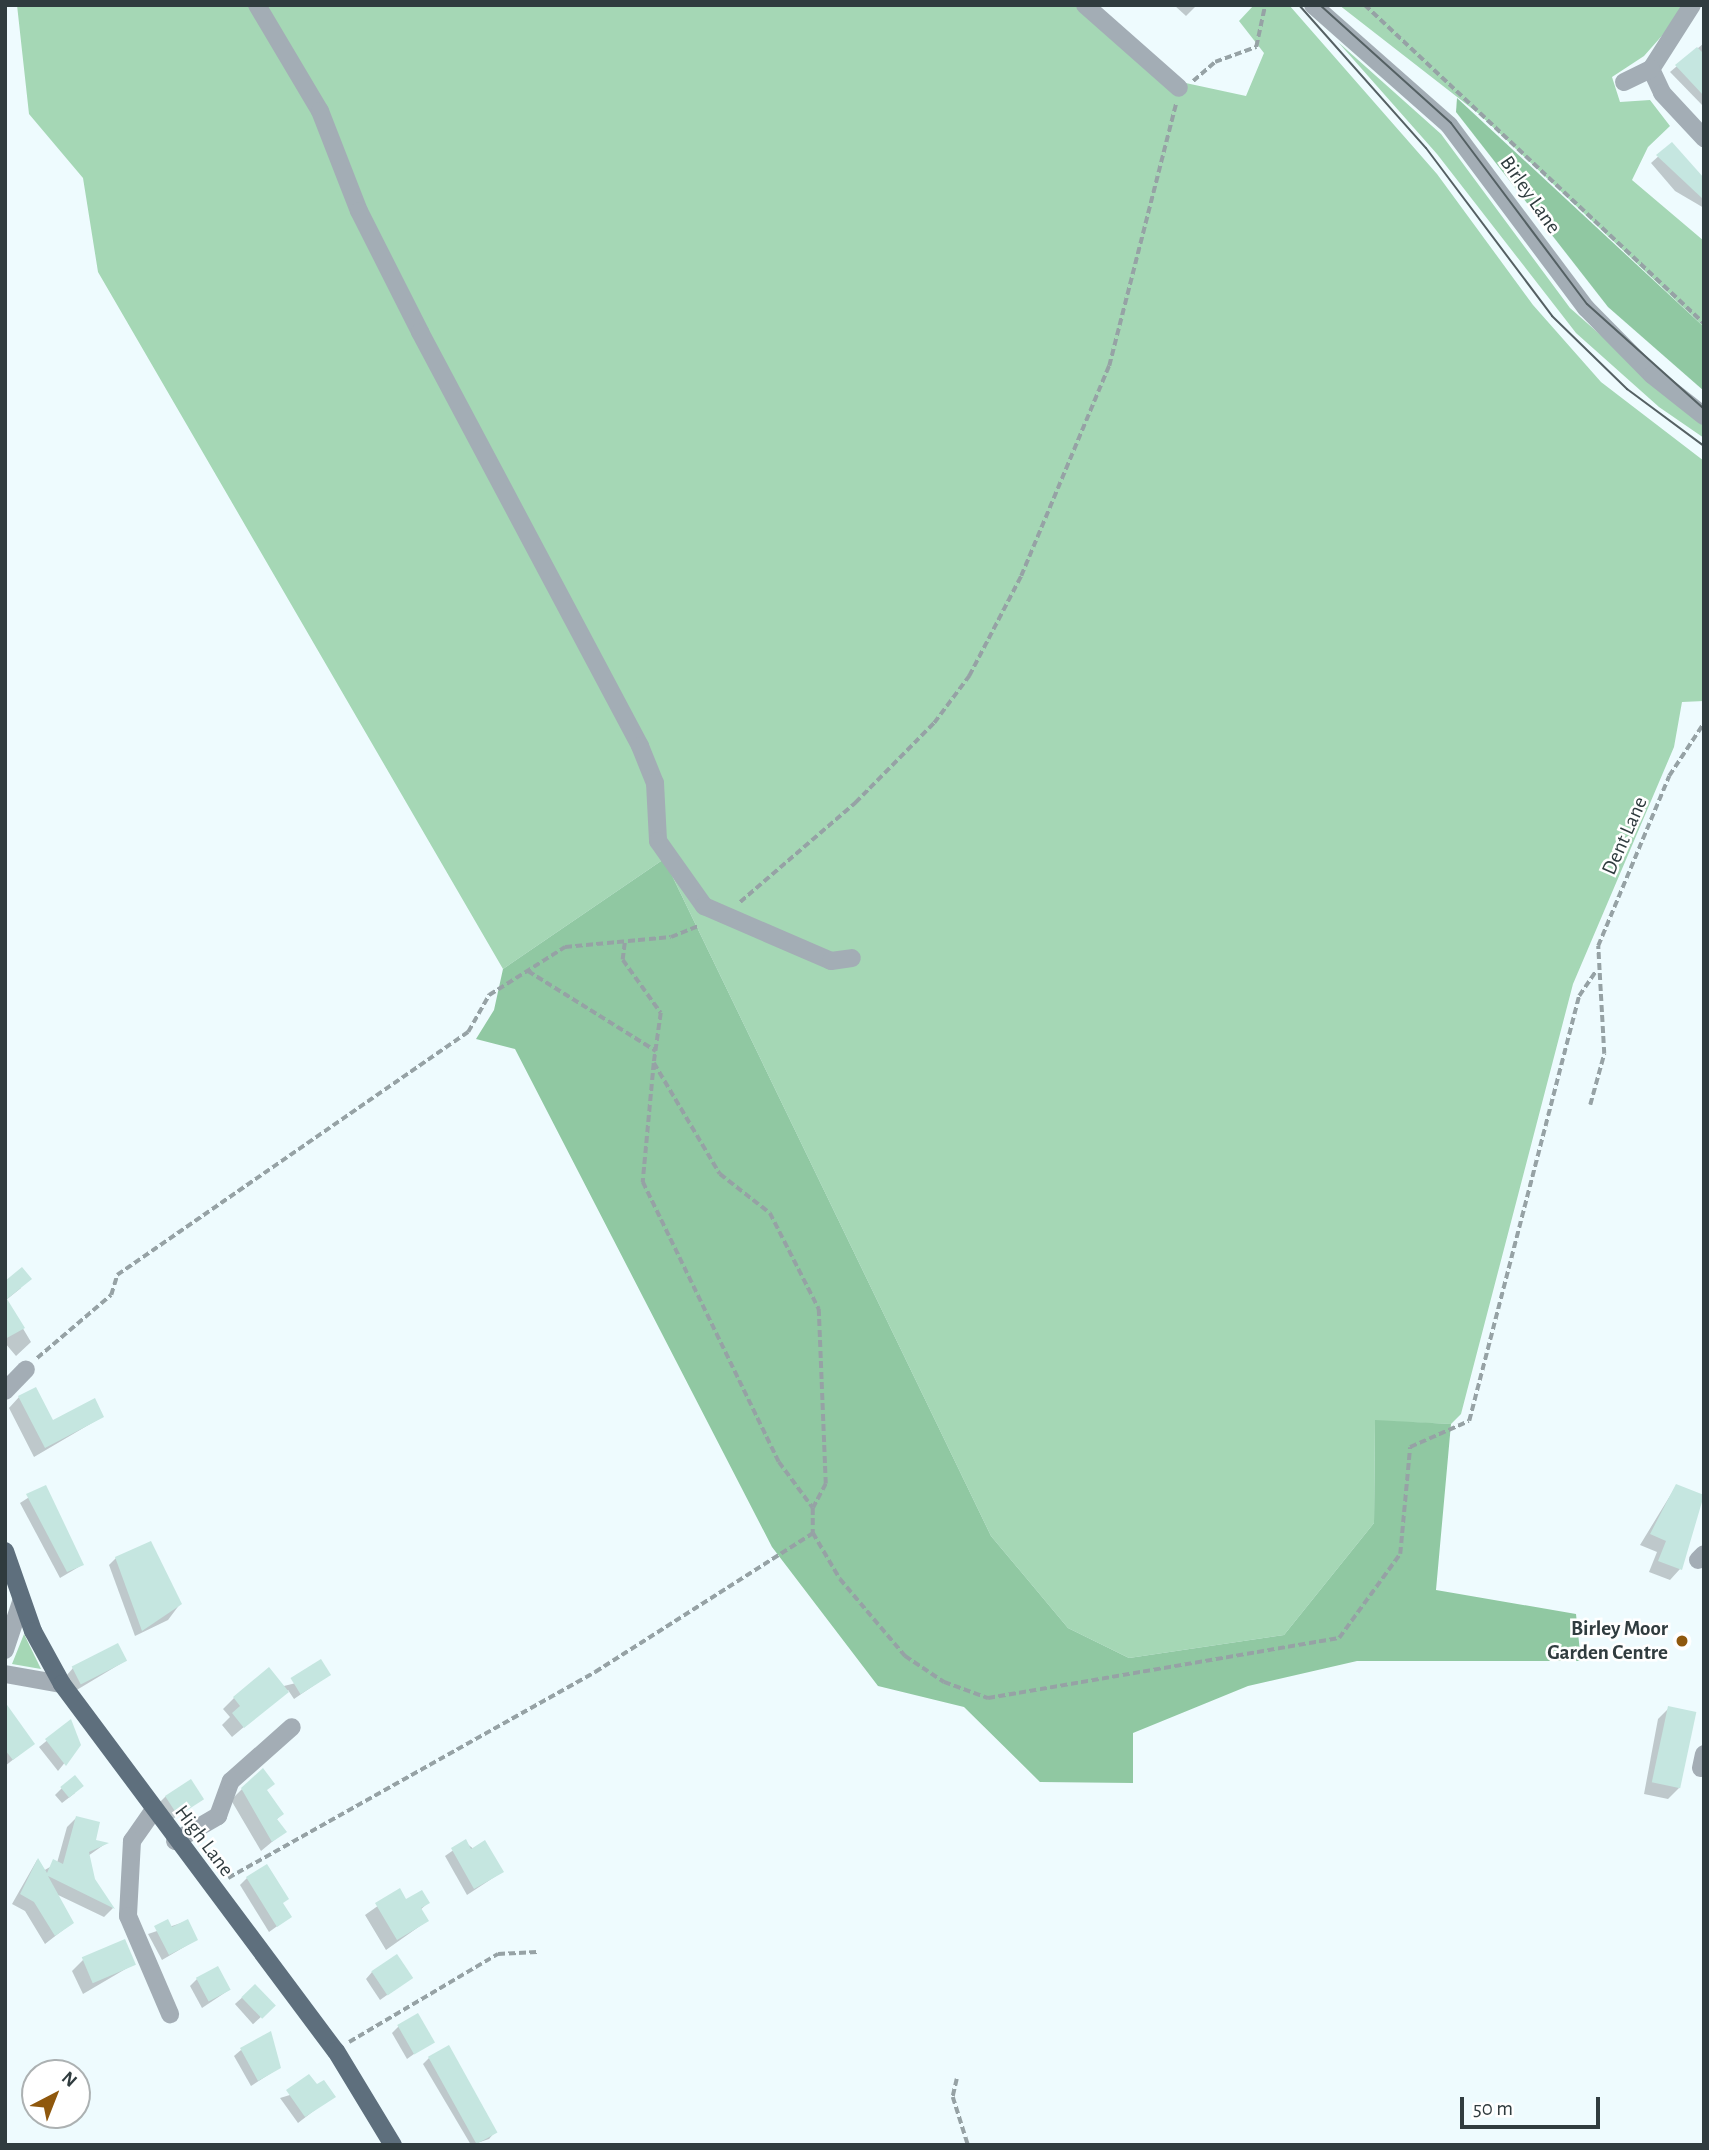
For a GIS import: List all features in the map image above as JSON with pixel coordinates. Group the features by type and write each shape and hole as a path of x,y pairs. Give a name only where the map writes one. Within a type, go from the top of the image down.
{"main road":[{"name":"High Lane","path":"5,1550 21,1602 62,1684 153,1811 336,2051 393,2145"}],"street":[{"path":"257,5 320,111 359,211 640,746 655,783 658,841 704,906 831,961 852,958"},
{"path":"1085,5 1179,88"},
{"name":"Birley Lane","path":"1313,5 1449,125 1586,308 1651,375 1704,416"},
{"path":"1624,82 1651,69 1692,5"},
{"path":"1651,69 1662,93 1704,138"},
{"path":"5,1391 26,1369"},
{"path":"5,1650 21,1602"},
{"path":"5,1674 62,1684"},
{"path":"175,1840 218,1816 231,1781 292,1727"},
{"path":"153,1811 132,1841 128,1916 170,2014"}],"path":[{"path":"26,1369 111,1295 117,1275 434,1058 468,1032 489,995 565,947 671,937 723,915 855,803 934,723 969,676 1021,576 1109,366 1179,88 1215,62 1256,47 1265,5"},
{"path":"1365,5 1704,323"},
{"name":"Dent Lane","path":"1596,971 1607,915 1669,776 1704,723"},
{"path":"625,943 623,960 661,1013 643,1182 779,1462 813,1507"},
{"path":"528,971 656,1051"},
{"path":"1590,1105 1604,1054 1596,971"},
{"path":"654,1063 720,1174 770,1213 819,1309 826,1484 813,1507 813,1533 841,1579 905,1656 944,1682 988,1698 1339,1638 1400,1554 1410,1447 1469,1421 1578,996 1596,971"},
{"path":"211,1888 596,1672 813,1533"},
{"path":"336,2051 498,1954 537,1952"},
{"path":"957,2078 953,2097 968,2145"}],"green space":[{"path":"17,5 1090,5 1181,82 1246,96 1264,53 1239,21 1254,5 1289,5 1437,174 1533,305 1601,382 1704,461 1704,701 1682,702 1674,747 1573,984 1461,1414 1451,1424 1375,1421 1374,1523 1284,1635 1129,1658 1068,1628 991,1536 664,859 503,969 98,272 83,178 29,114"},
{"path":"1339,5 1681,5 1682,13 1644,56 1612,77 1620,102 1650,100 1670,126 1648,147 1632,180 1704,241 1704,327 1479,114"},
{"path":"1338,42 1441,134 1570,308 1704,426 1704,438 1659,407 1576,333 1437,154"},
{"path":"1457,98 1704,327 1704,391 1608,307 1456,112"},
{"path":"664,859 991,1536 1068,1628 1129,1658 1284,1635 1374,1523 1375,1420 1451,1424 1436,1590 1576,1614 1581,1661 1357,1661 1248,1686 1133,1733 1133,1783 1040,1782 964,1707 878,1686 772,1547 515,1049 476,1039 494,1010 503,969"},
{"path":"24,1634 41,1669 12,1664"}],"building":[{"path":"1697,47 1704,54 1704,96 1675,65"},
{"path":"1672,142 1704,178 1704,200 1656,155"},
{"path":"22,1267 32,1279 7,1299 25,1328 5,1339 5,1281"},
{"path":"36,1387 53,1420 95,1398 104,1417 45,1448 18,1396"},
{"path":"1676,1484 1704,1495 1682,1570 1658,1561 1666,1541 1650,1534"},
{"path":"46,1485 84,1565 67,1572 26,1494"},
{"path":"151,1541 182,1604 142,1631 115,1557"},
{"path":"118,1643 127,1661 81,1684 72,1667"},
{"path":"321,1659 331,1675 301,1694 290,1678"},
{"path":"269,1667 289,1692 244,1728 232,1713 240,1706 233,1697"},
{"path":"5,1702 35,1744 13,1760 5,1750"},
{"path":"1668,1706 1696,1712 1680,1788 1652,1782"},
{"path":"71,1719 81,1745 66,1766 45,1739"},
{"path":"263,1768 275,1784 267,1790 284,1814 277,1819 287,1832 272,1842 241,1788"},
{"path":"75,1775 84,1786 69,1798 60,1787"},
{"path":"191,1779 204,1799 178,1816 165,1796"},
{"path":"76,1816 100,1822 96,1840 109,1843 89,1852 95,1879 115,1909 48,1876 74,1923 55,1936 34,1902 20,1894 38,1858 47,1873 53,1859 63,1864"},
{"path":"466,1839 471,1849 485,1840 504,1872 474,1889 451,1848"},
{"path":"267,1864 289,1899 283,1903 292,1917 277,1927 246,1877"},
{"path":"400,1888 406,1899 422,1890 430,1903 421,1908 429,1921 397,1940 375,1903"},
{"path":"168,1919 172,1927 188,1919 198,1940 169,1955 154,1926"},
{"path":"125,1939 136,1965 93,1983 82,1957"},
{"path":"397,1954 413,1978 388,1995 371,1971"},
{"path":"218,1966 231,1990 209,2002 196,1978"},
{"path":"255,1984 276,2006 262,2019 241,1997"},
{"path":"418,2013 435,2042 414,2054 397,2025"},
{"path":"271,2031 281,2068 258,2081 240,2048"},
{"path":"449,2045 497,2132 476,2144 428,2057"},
{"path":"309,2074 317,2084 324,2080 336,2097 305,2117 286,2090"}],"tram line":[{"path":"1299,5 1426,148 1552,316 1627,389 1704,446"},
{"path":"1320,5 1451,123 1587,304 1704,409"}],"place":[{"name":"Birley Moor Garden Centre","path":"1682,1641"}]}
